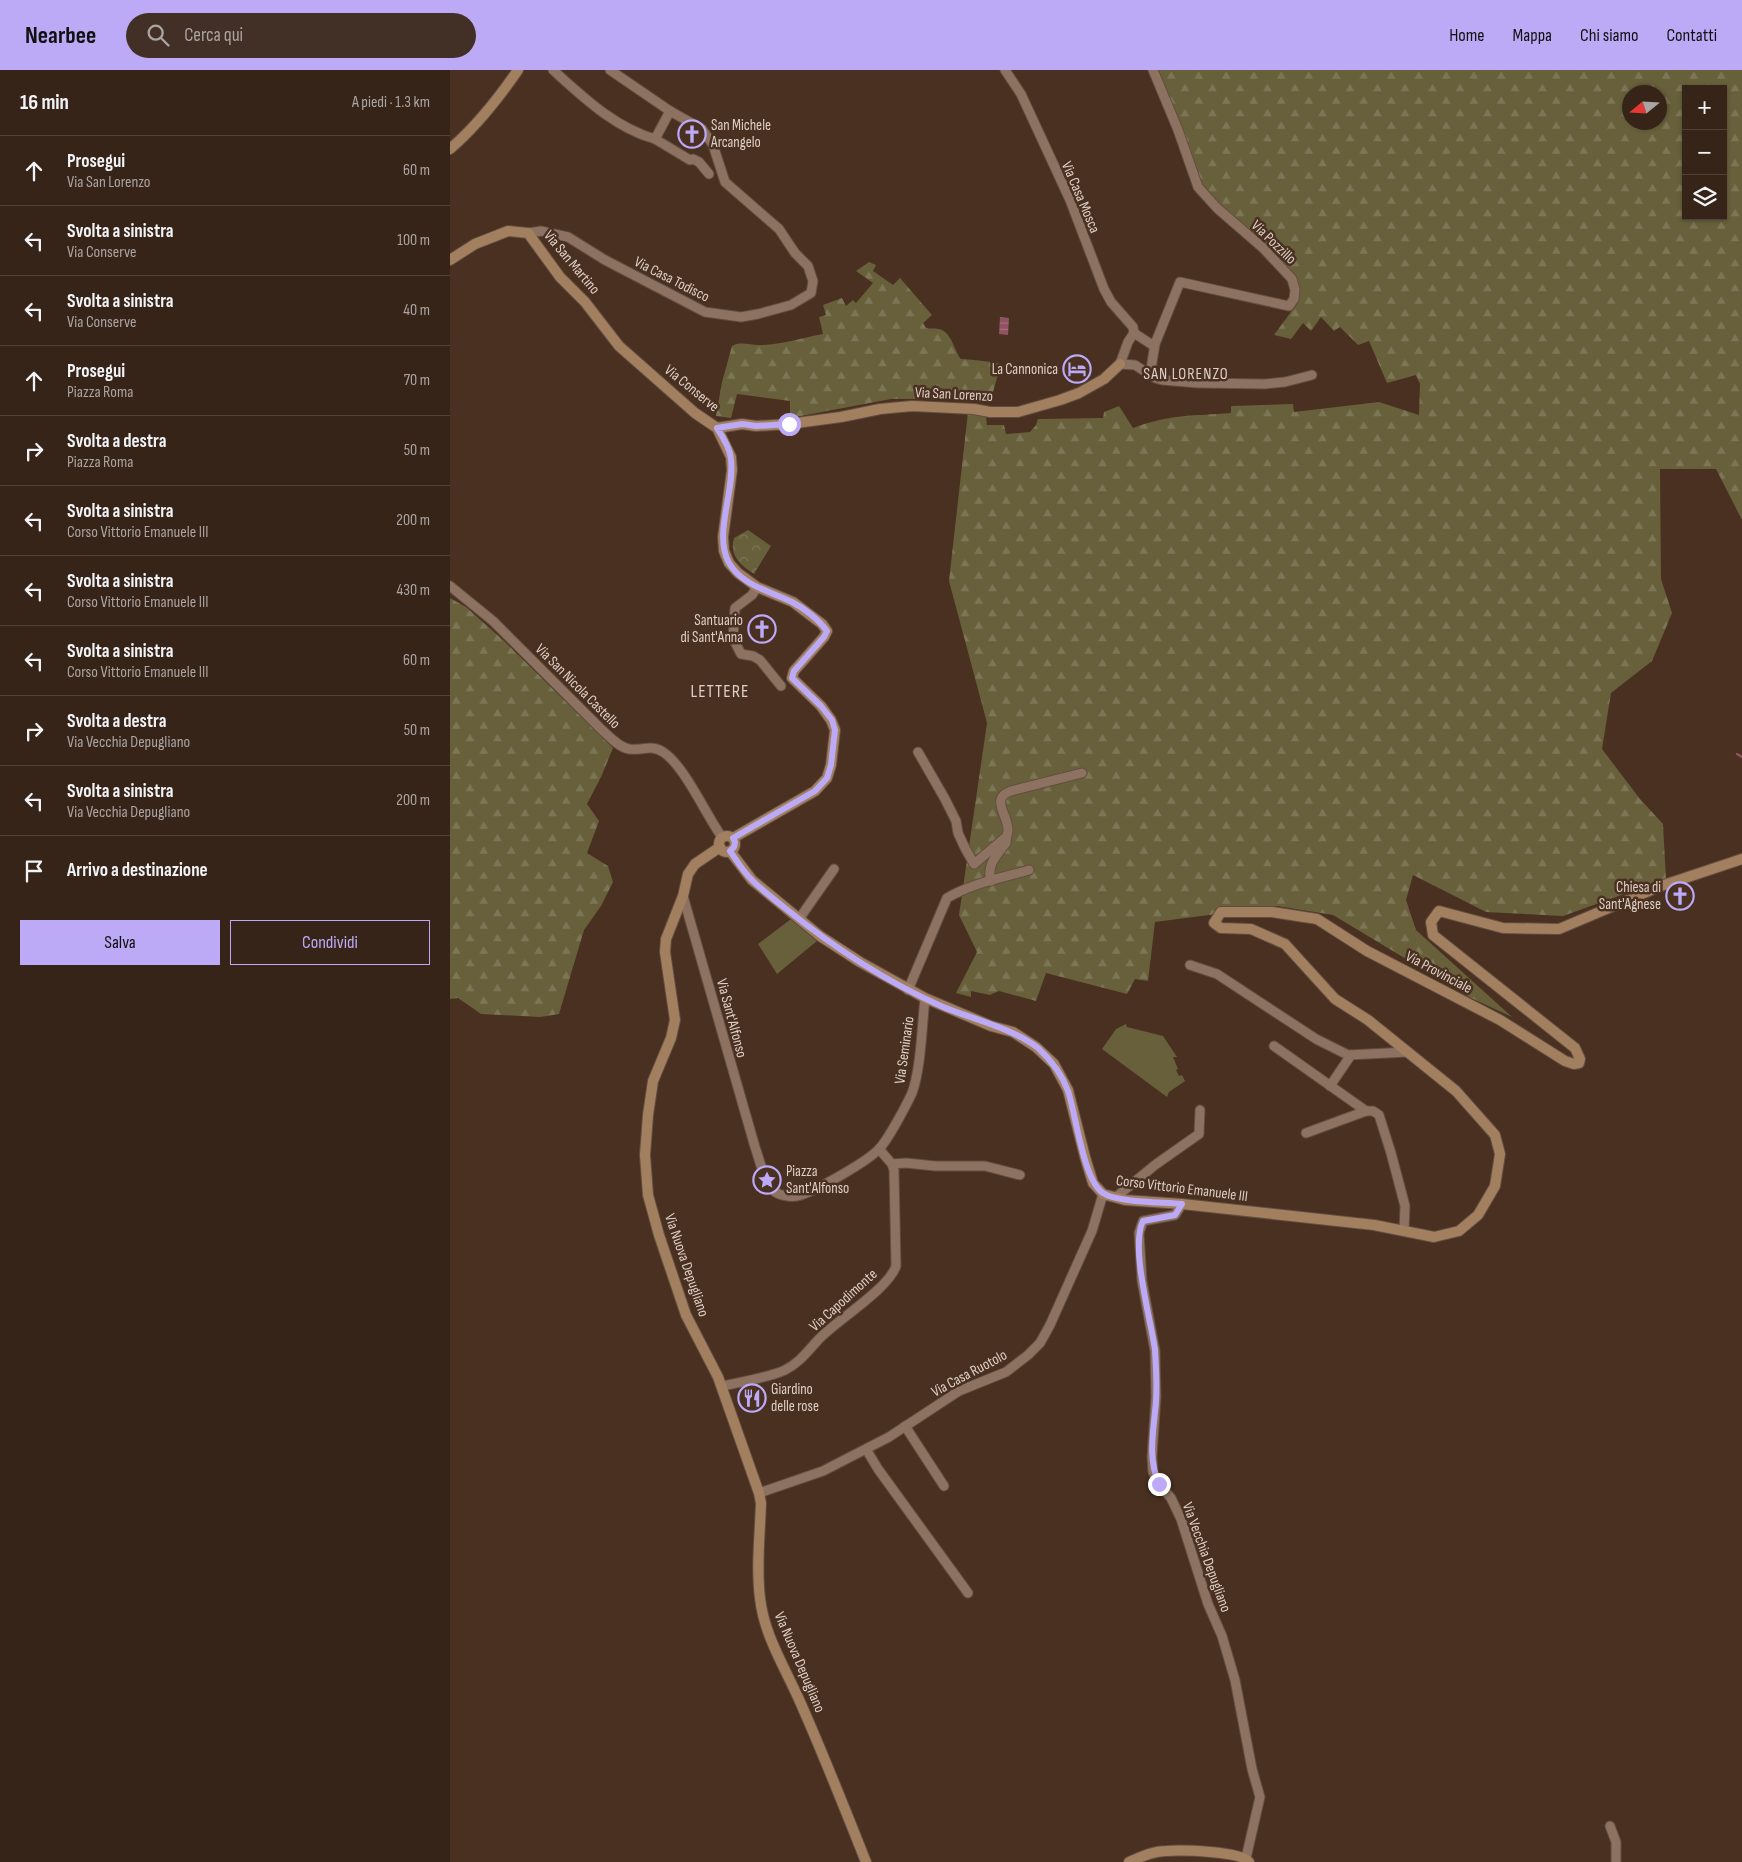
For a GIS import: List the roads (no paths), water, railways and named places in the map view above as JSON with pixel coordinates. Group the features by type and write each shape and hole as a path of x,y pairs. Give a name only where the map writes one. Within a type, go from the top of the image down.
{"street":[{"path":"450,149 467,135 498,98 518,70"},
{"path":"553,70 600,111 690,160 693,159 699,162 709,174"},
{"path":"610,70 670,111 654,139"},
{"name":"Via Casa Mosca","path":"1006,70 1021,94 1070,200 1104,289 1111,302 1133,327 1134,333"},
{"name":"Via Pozzillo","path":"1150,375 1154,346 1180,282 1289,306 1294,299 1295,290 1292,278 1263,248 1217,208 1198,187 1178,130 1153,70"},
{"name":"Via Casa Todisco","path":"528,233 541,231 568,237 605,260 705,312 741,317 792,305 811,293 813,281 808,266 795,253 779,229 725,182 713,145 702,128 670,111"},
{"name":"Via San Martino","path":"450,260 475,244 508,231 528,233 560,277 586,302 608,331"},
{"name":"Via Conserve","path":"608,331 619,346 695,413 717,428 731,457 732,470 723,537 724,550 729,563 738,573 758,587 794,602 822,624 827,631 824,637 794,671 792,678 821,706 832,720 835,730 831,765 827,778 815,791 725,841"},
{"path":"1134,333 1154,346"},
{"name":"Via San Lorenzo","path":"717,428 742,424 756,426 798,422 912,406 974,409 990,412 1018,412 1079,393 1104,379 1120,364 1128,342 1134,333"},
{"path":"1120,364 1135,365 1162,380 1198,383 1266,384 1285,382 1312,375"},
{"name":"Via San Nicola Castello","path":"450,586 493,621 618,744 628,749 652,747 663,751 678,765 725,841"},
{"path":"758,587 752,595 735,608 733,638 741,654 754,656 760,660 781,686"},
{"path":"918,752 956,821 958,833 974,864 1006,837"},
{"path":"991,881 989,870 993,860 1006,843 1008,831 1000,803 1004,794 1082,773"},
{"name":"Corso Vittorio Emanuele III","path":"725,841 725,852 730,851 752,880 820,936 908,990 991,1026 1012,1032 1036,1047 1054,1064 1068,1090 1085,1157 1094,1182 1104,1194 1126,1200 1182,1204 1374,1225 1434,1237 1459,1231"},
{"name":"Via Nuova Depugliano","path":"725,841 695,864 688,874 683,896 666,939 665,952 675,1020 672,1038 653,1081 648,1115 646,1155 648,1187 658,1235 686,1315 722,1386 759,1493 761,1503 759,1578 760,1598 764,1617 778,1655 801,1704 866,1862"},
{"name":"Via Provinciale","path":"1459,1231 1478,1215 1495,1186 1500,1154 1495,1134 1456,1091 1368,1020 1335,999 1285,944 1251,929 1221,928 1214,923 1221,912 1272,912 1316,919 1367,950 1500,1020 1565,1061 1574,1064 1579,1063 1580,1059 1575,1048 1433,935 1431,922 1439,910 1503,928 1558,929 1658,887 1742,859"},
{"path":"799,919 834,869"},
{"path":"908,990 947,898 957,892 1030,870"},
{"name":"Via Sant'Alfonso","path":"683,896 755,1147 766,1177 774,1191 782,1195 795,1197"},
{"path":"1190,965 1216,974 1316,1039 1351,1056 1408,1052"},
{"name":"Via Seminario","path":"795,1197 845,1172 880,1148 908,1102 912,1091 918,1060 925,998"},
{"path":"1274,1046 1366,1111"},
{"path":"1330,1086 1351,1056"},
{"path":"1116,1197 1155,1165 1199,1134 1200,1110"},
{"path":"1306,1133 1366,1111 1373,1111 1379,1115 1405,1206 1404,1231"},
{"path":"880,1148 892,1164 906,1162 935,1166 985,1166 1020,1175"},
{"name":"Via Capodimonte","path":"722,1386 784,1370 800,1360 821,1337 879,1288 894,1272 896,1266 892,1164"},
{"name":"Via Casa Ruotolo","path":"759,1493 823,1472 905,1426 960,1391 1006,1372 1028,1356 1040,1343 1050,1325 1092,1231 1104,1194"},
{"name":"Via Vecchia Depugliano","path":"1182,1204 1175,1215 1143,1221 1139,1233 1142,1282 1155,1351 1156,1397 1152,1458 1153,1472 1159,1484 1171,1498 1181,1519 1208,1604 1222,1636 1235,1680 1252,1769 1260,1797 1247,1860"},
{"path":"905,1426 944,1486"},
{"path":"866,1449 878,1469 968,1593"},
{"path":"1610,1826 1616,1842 1616,1862"},
{"path":"1129,1862 1166,1850 1227,1853 1247,1860"}],"waterway":[{"path":"1737,754 1742,757"}],"place":[{"name":"San Michele Arcangelo","path":"692,134"},
{"name":"La Cannonica","path":"1077,369"},
{"name":"Santuario di Sant'Anna","path":"762,629"},
{"name":"Chiesa di Sant'Agnese","path":"1680,896"},
{"name":"Piazza Sant'Alfonso","path":"767,1180"},
{"name":"Giardino delle rose","path":"752,1398"}],"district":[{"name":"SAN LORENZO","path":"1186,373"},
{"name":"LETTERE","path":"720,691"}]}
